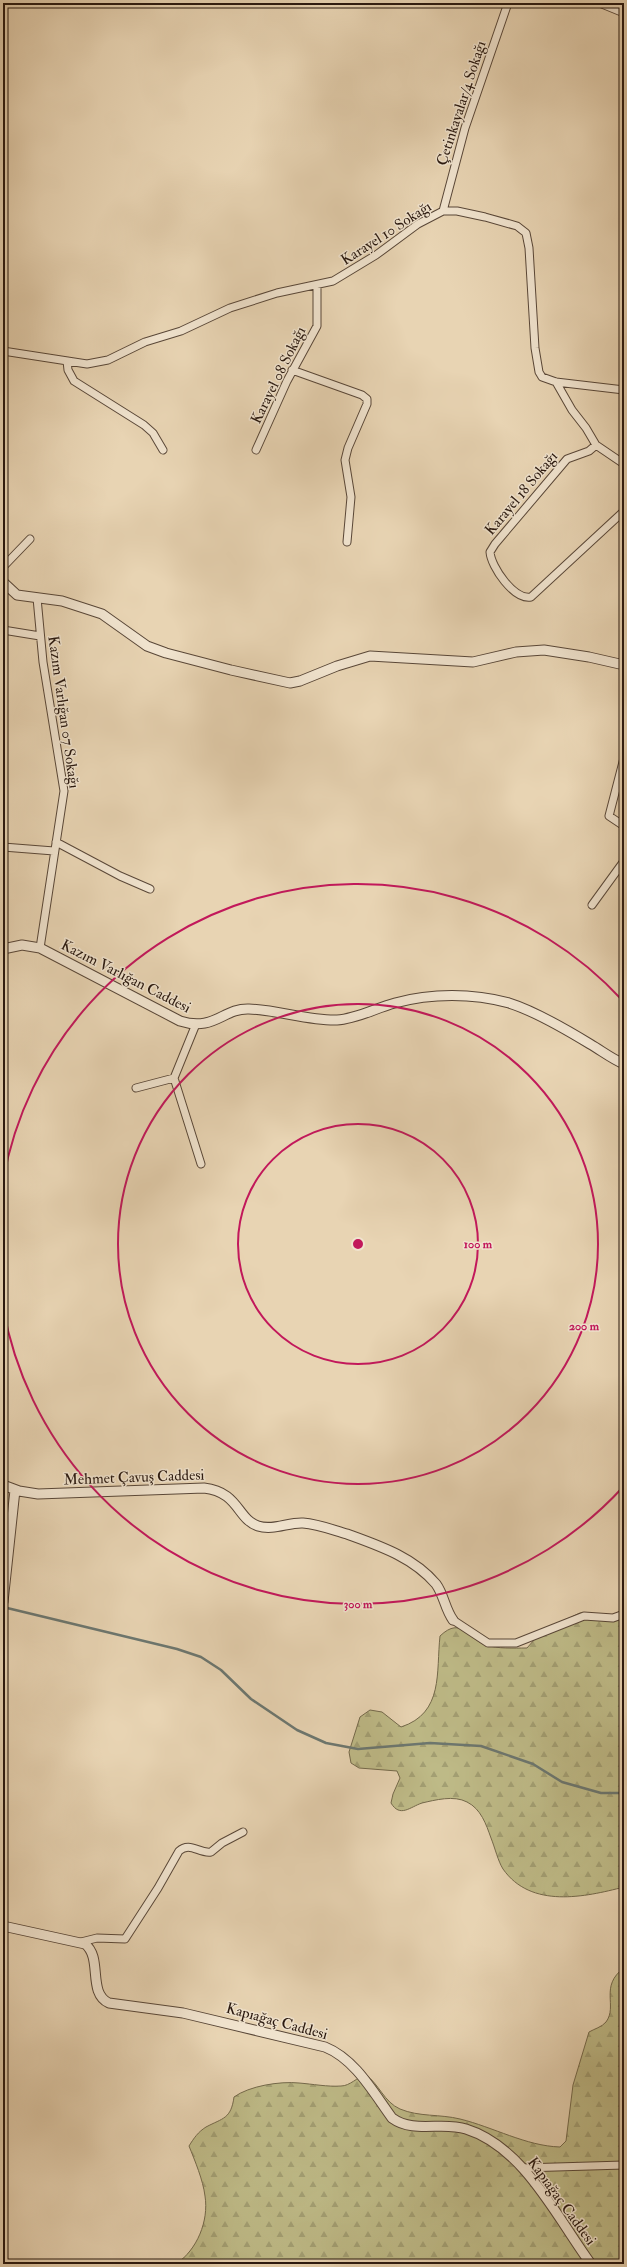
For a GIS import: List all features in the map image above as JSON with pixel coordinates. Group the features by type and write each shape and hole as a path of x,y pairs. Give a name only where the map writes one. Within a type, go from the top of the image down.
{"street":[{"name":"Çetinkayalar/4 Sokağı","path":"443,212 465,128 508,3"},
{"path":"602,3 624,12"},
{"name":"Karayel 10 Sokağı","path":"3,351 87,364 108,360 145,342 181,331 230,308 277,293 333,282 350,272 418,224 443,212 457,211 485,216 517,226 526,233 537,364 542,377 556,382 596,445 624,464"},
{"name":"Karayel 08 Sokağı","path":"256,450 292,370 317,326 317,286"},
{"path":"67,361 68,370 74,381 144,425 159,441 163,450"},
{"path":"292,370 362,395 367,399 367,404 348,448 345,460 351,497 347,542"},
{"path":"556,382 624,390"},
{"name":"Karayel 18 Sokağı","path":"596,445 589,451 567,459 495,544 490,552 491,558 510,588 525,596 531,597 624,511"},
{"path":"3,567 30,539"},
{"path":"3,582 17,595 62,601 102,614 147,646 166,653 231,670 290,682 300,681 344,663 370,656 473,662 516,652 544,650 589,656 624,665"},
{"name":"Kazım Varlığan 07 Sokağı","path":"37,598 40,636 64,791 40,948"},
{"path":"3,630 40,636"},
{"path":"624,758 609,816 624,826"},
{"path":"56,842 120,876 150,889"},
{"path":"3,847 54,851"},
{"path":"592,905 624,861"},
{"name":"Kazım Varlığan Caddesi","path":"3,949 22,945 40,948 180,1021 196,1024 213,1022 247,1009 335,1020 413,999 440,996 468,997 516,1006 581,1039 624,1064"},
{"path":"196,1024 174,1078 201,1164"},
{"path":"136,1088 174,1078"},
{"name":"Mehmet Çavuş Caddesi","path":"3,1485 15,1490 38,1494 204,1488 219,1491 228,1496 250,1522 258,1526 272,1527 298,1523 311,1524 334,1530 395,1552 434,1583 453,1620"},
{"path":"3,1602 9,1531 15,1490"},
{"path":"453,1620 488,1643 516,1643 584,1616 613,1618 624,1614"},
{"path":"3,1926 81,1942 97,1938 125,1939 155,1894 179,1851 183,1848 191,1847 211,1852 222,1843 243,1832"},
{"name":"Kapıağaç Caddesi","path":"81,1942 89,1947 92,1954 99,1992 104,2001 117,2005 183,2012 330,2049 352,2065 392,2118 399,2122 415,2126 464,2128 476,2132 496,2143 522,2168 541,2192 591,2264"},
{"path":"522,2168 624,2165"}],"green space":[{"path":"580,1613 623,1619 624,1622 624,1887 593,1894 559,1897 543,1895 528,1890 515,1882 503,1869 485,1822 472,1805 462,1800 450,1798 422,1803 402,1811 398,1810 391,1803 400,1778 397,1771 359,1768 351,1763 349,1752 360,1717 370,1710 382,1712 401,1727 415,1721 425,1712 431,1702 435,1690 440,1636 448,1630 460,1628 486,1645 506,1648 527,1648 542,1631"},
{"path":"624,1968 624,2264 176,2264 190,2251 200,2234 206,2206 204,2190 189,2146 201,2131 228,2114 231,2110 234,2097 256,2087 283,2083 344,2086 366,2075 375,2083 394,2106 407,2112 460,2119 522,2140 547,2146 560,2147 566,2141 573,2085 589,2032 600,2027 606,2022 609,2016 610,1989 612,1982"}],"waterway":[{"path":"3,1607 177,1649 201,1657 221,1670 251,1699 297,1730 326,1743 358,1749 430,1743 481,1746 533,1764 562,1782 601,1793 624,1793"}]}
